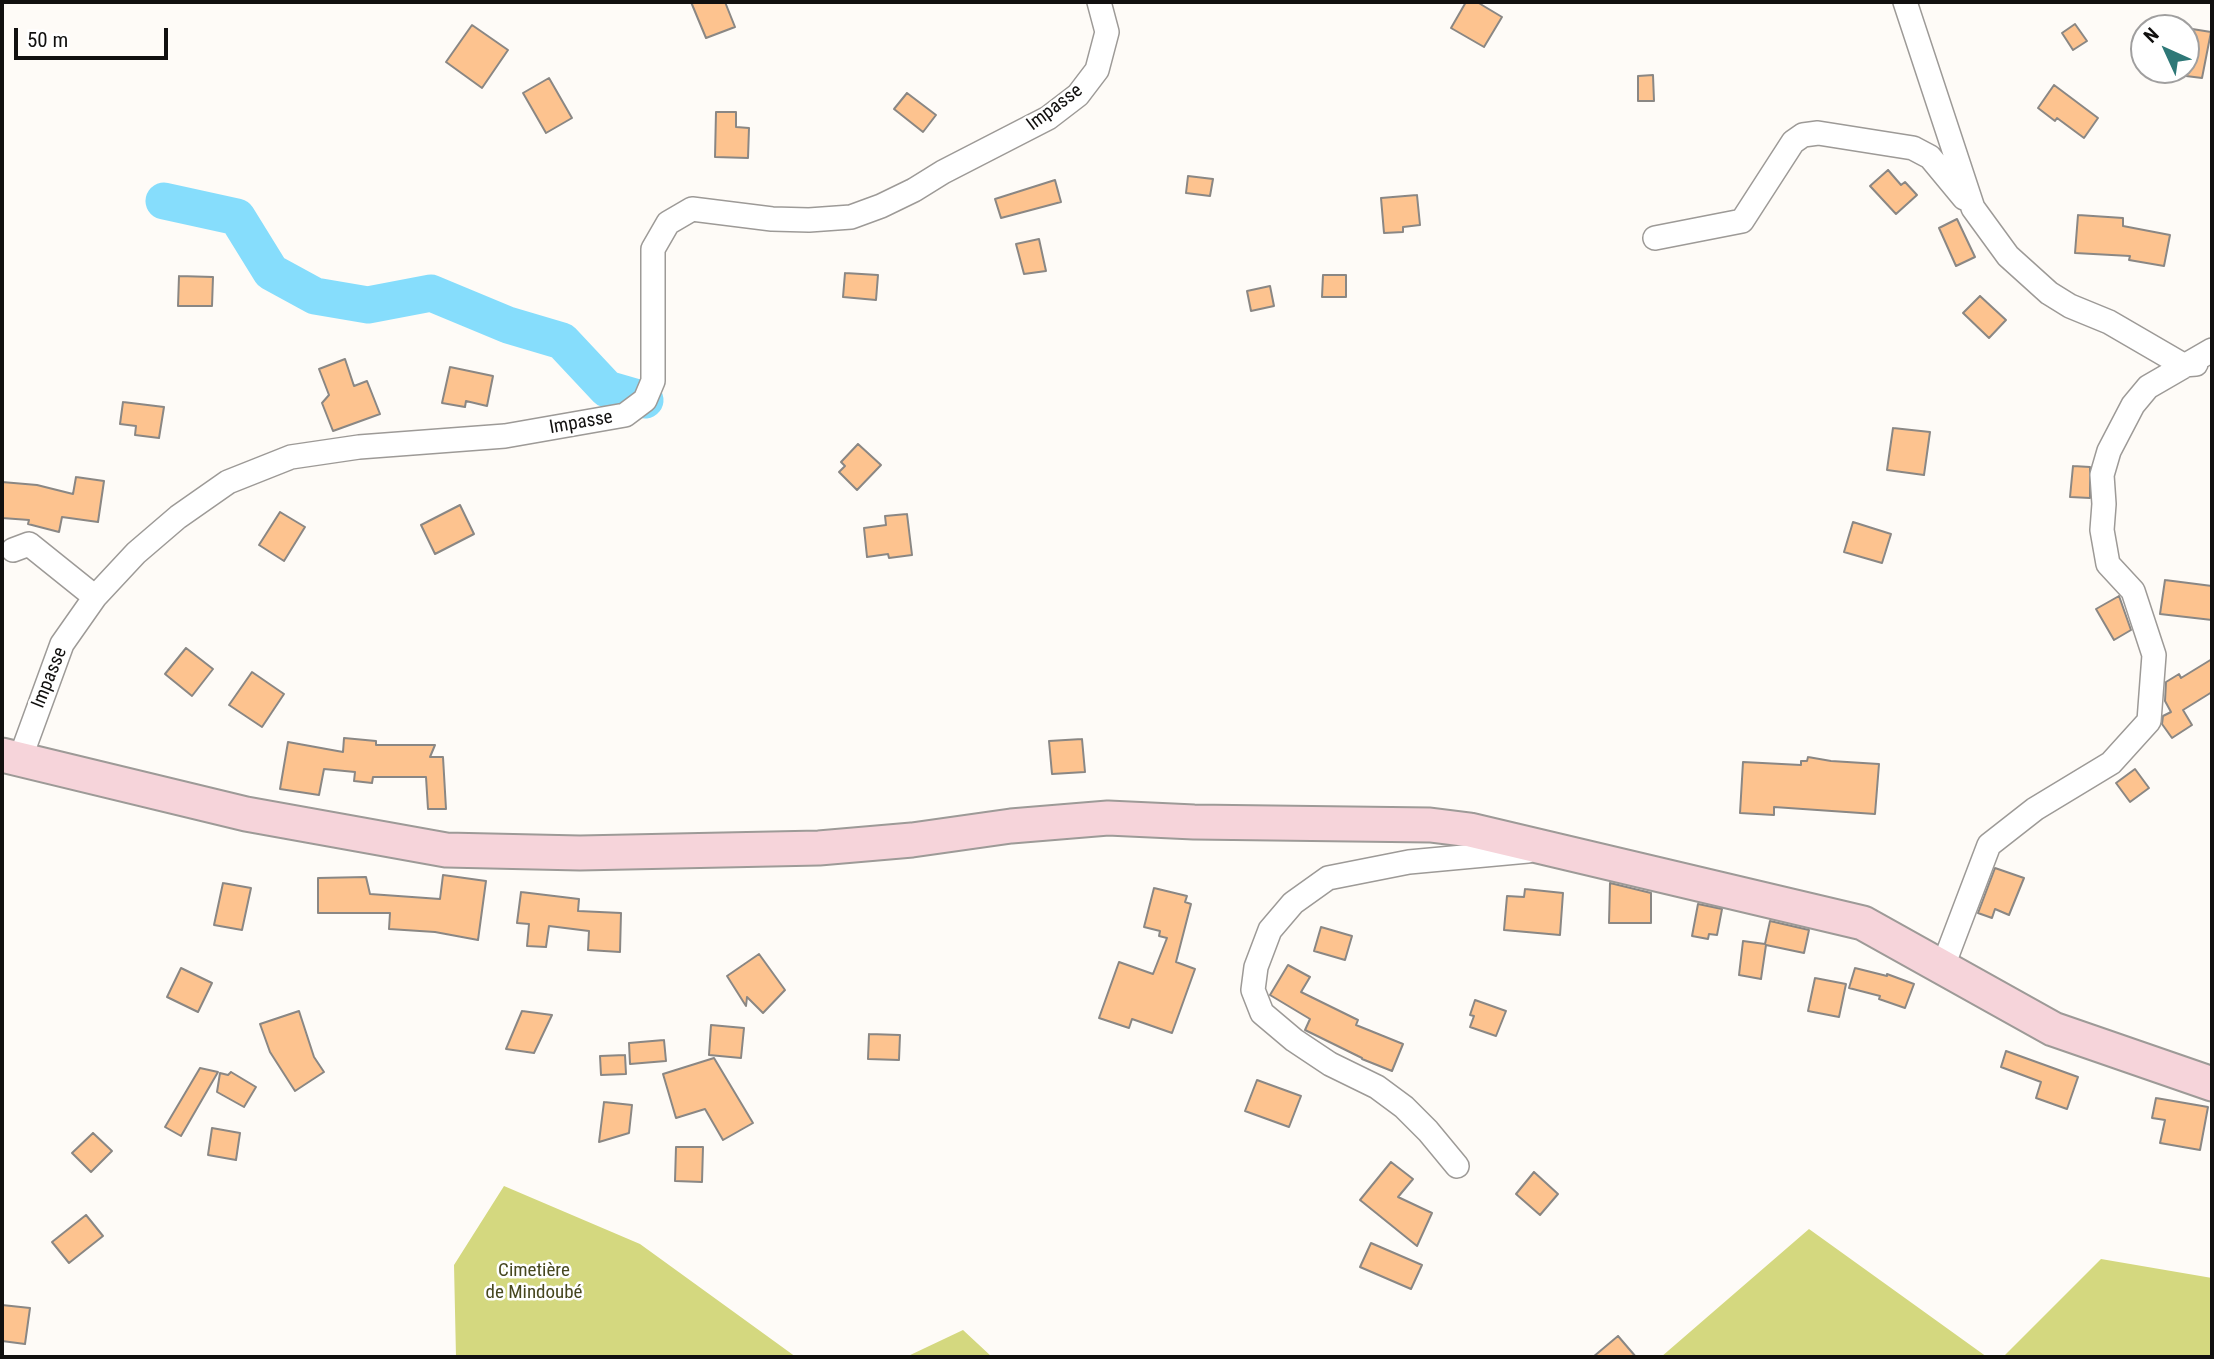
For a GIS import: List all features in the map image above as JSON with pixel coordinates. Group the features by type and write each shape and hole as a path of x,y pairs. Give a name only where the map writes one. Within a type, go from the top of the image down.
{"street":[{"name":"Impasse","path":"11,757 62,644 95,597 136,553 178,517 228,482 290,457 359,447 505,436 625,415 645,400 653,381 653,248 668,223 692,209 772,219 850,217 914,190 943,172 1036,125 1078,95 1097,70 1107,32 1099,2"},
{"path":"1905,2 1973,208"},
{"path":"1655,238 1742,221 1793,142 1803,135 1818,133 1913,148 1930,157 1973,208 2008,257 2049,293 2070,306 2109,321 2183,365 2212,363"},
{"path":"1942,966 1989,845 2035,808 2112,763 2149,721 2154,655 2133,591 2108,564 2102,530 2102,475 2109,451 2133,405 2148,387 2212,349"},
{"path":"13,550 29,544 95,597"},
{"path":"11,757 246,814 446,850 580,853 819,848 912,841 1010,826 1108,818 1194,822 1430,825 1470,830 1863,923 2053,1029 2212,1084"},
{"path":"1457,1166 1404,1107 1377,1087 1330,1064 1294,1040 1262,1013 1253,990 1256,967 1270,930 1293,903 1328,877 1409,862 1549,848"}],"green space":[{"name":"Cimetière de Mindoubé","path":"504,1186 640,1244 796,1357 456,1357 454,1265"},
{"path":"1809,1229 1987,1357 1661,1357"},
{"path":"2101,1259 2212,1278 2212,1357 2003,1357"},
{"path":"963,1330 992,1357 906,1357"}],"building":[{"path":"691,2 725,2 735,27 706,38"},
{"path":"1466,2 1477,2 1502,17 1484,47 1451,28"},
{"path":"2075,24 2087,41 2073,50 2062,33"},
{"path":"472,25 508,50 482,88 446,62"},
{"path":"2200,30 2211,32 2200,78"},
{"path":"1653,75 1654,101 1638,101 1638,76"},
{"path":"549,78 572,118 546,133 523,93"},
{"path":"2054,85 2098,118 2084,138 2038,108"},
{"path":"907,93 936,115 923,132 894,109"},
{"path":"716,112 736,112 736,127 749,128 748,158 715,157"},
{"path":"1888,170 1901,185 1905,182 1917,195 1896,214 1870,186"},
{"path":"1188,176 1213,179 1210,196 1186,193"},
{"path":"1055,180 1061,202 1001,218 995,199"},
{"path":"1417,195 1420,225 1403,227 1403,232 1384,233 1381,198"},
{"path":"2078,215 2123,218 2123,226 2170,235 2164,266 2129,260 2130,256 2075,253"},
{"path":"1957,219 1975,257 1956,266 1939,228"},
{"path":"1039,239 1046,271 1024,274 1016,244"},
{"path":"845,273 878,275 876,300 843,297"},
{"path":"1323,275 1346,275 1346,297 1322,297"},
{"path":"179,276 213,277 212,306 178,306"},
{"path":"1270,286 1274,306 1251,311 1247,291"},
{"path":"1980,296 2006,320 1989,338 1963,313"},
{"path":"345,359 354,386 367,381 380,414 333,431 322,403 329,395 319,369"},
{"path":"450,367 493,376 487,406 466,401 465,407 442,403"},
{"path":"123,402 164,407 159,438 135,435 136,426 120,424"},
{"path":"1893,428 1930,432 1924,475 1887,470"},
{"path":"858,444 881,465 857,490 839,472 845,466 841,462"},
{"path":"2073,466 2090,467 2090,498 2070,497"},
{"path":"76,477 104,481 98,522 62,517 59,532 28,524 29,520 2,518 2,482 37,485 73,494"},
{"path":"460,505 474,534 435,554 421,525"},
{"path":"280,512 305,527 284,561 259,545"},
{"path":"907,514 912,555 867,557 864,528 886,525 885,516"},
{"path":"1853,522 1891,534 1882,563 1844,552"},
{"path":"2165,580 2212,586 2212,620 2160,614"},
{"path":"2119,596 2131,630 2114,640 2096,609"},
{"path":"186,648 213,669 192,696 165,674"},
{"path":"2212,659 2212,692 2183,710 2192,725 2172,738 2162,724 2163,716 2171,712 2165,701 2166,682 2179,674 2181,678"},
{"path":"252,672 284,694 262,727 229,705"},
{"path":"344,738 376,741 376,745 435,745 430,757 443,757 446,809 428,809 426,777 373,777 372,783 354,781 355,772 324,769 319,795 280,789 288,742 343,752"},
{"path":"1082,739 1085,772 1052,774 1049,741"},
{"path":"1808,757 1879,764 1875,814 1774,807 1774,815 1740,813 1743,762 1801,765 1801,761 1807,761"},
{"path":"2135,769 2149,788 2130,802 2116,783"},
{"path":"1995,868 2024,878 2009,915 1995,909 1992,918 1978,913"},
{"path":"443,875 486,881 478,940 435,932 389,929 390,913 318,913 318,878 366,877 370,894 440,899"},
{"path":"223,883 251,888 242,930 214,925"},
{"path":"1610,883 1651,893 1651,923 1609,923"},
{"path":"1154,888 1187,896 1185,902 1191,904 1176,962 1195,969 1172,1033 1132,1019 1129,1028 1099,1018 1119,962 1153,974 1167,938 1159,936 1160,931 1144,927"},
{"path":"1525,889 1563,893 1560,935 1504,930 1507,896 1524,897"},
{"path":"521,892 579,899 578,911 621,913 620,952 588,950 589,931 549,926 546,947 527,946 529,924 517,923"},
{"path":"1698,904 1722,909 1717,935 1709,934 1708,939 1692,936"},
{"path":"1770,921 1809,930 1804,953 1766,945 1761,979 1739,975 1743,941 1765,944"},
{"path":"1321,927 1352,936 1345,960 1314,951"},
{"path":"759,954 785,990 763,1013 747,997 746,1006 727,976"},
{"path":"1288,965 1310,977 1301,992 1358,1020 1356,1025 1403,1044 1392,1071 1305,1030 1310,1019 1270,995"},
{"path":"181,968 212,983 198,1012 167,997"},
{"path":"1855,968 1887,974 1914,984 1905,1008 1879,999 1880,996 1849,988"},
{"path":"1815,978 1846,984 1839,1017 1808,1011"},
{"path":"1475,1000 1506,1011 1496,1036 1470,1027 1474,1016 1470,1015"},
{"path":"299,1011 314,1057 324,1072 295,1091 270,1052 260,1024"},
{"path":"522,1011 552,1015 534,1053 506,1049"},
{"path":"711,1025 744,1028 741,1058 709,1055"},
{"path":"869,1034 900,1035 899,1060 868,1059"},
{"path":"664,1040 666,1061 630,1064 629,1043"},
{"path":"2006,1051 2078,1077 2067,1109 2036,1098 2041,1082 2001,1067"},
{"path":"625,1055 626,1074 601,1075 600,1056"},
{"path":"714,1058 753,1123 723,1140 705,1109 676,1118 663,1074"},
{"path":"200,1068 218,1072 181,1136 165,1127"},
{"path":"231,1072 256,1087 244,1107 217,1092 220,1073 228,1075"},
{"path":"1257,1080 1301,1096 1289,1127 1245,1111"},
{"path":"2156,1098 2208,1107 2200,1150 2160,1143 2165,1120 2152,1118"},
{"path":"604,1102 632,1105 629,1133 599,1142"},
{"path":"212,1128 240,1133 236,1160 208,1155"},
{"path":"93,1133 112,1151 91,1172 72,1153"},
{"path":"676,1147 703,1147 702,1182 675,1181"},
{"path":"1391,1162 1413,1179 1398,1197 1432,1213 1417,1246 1360,1200"},
{"path":"1534,1172 1558,1194 1540,1215 1516,1194"},
{"path":"86,1215 103,1236 69,1263 52,1242"},
{"path":"1371,1243 1422,1265 1411,1289 1360,1267"},
{"path":"2,1305 30,1308 25,1344 2,1341"},
{"path":"1618,1336 1636,1357 1593,1357"}],"waterway":[{"path":"164,201 237,217 271,272 315,296 368,305 431,293 508,325 562,341 607,389 645,400"}]}
